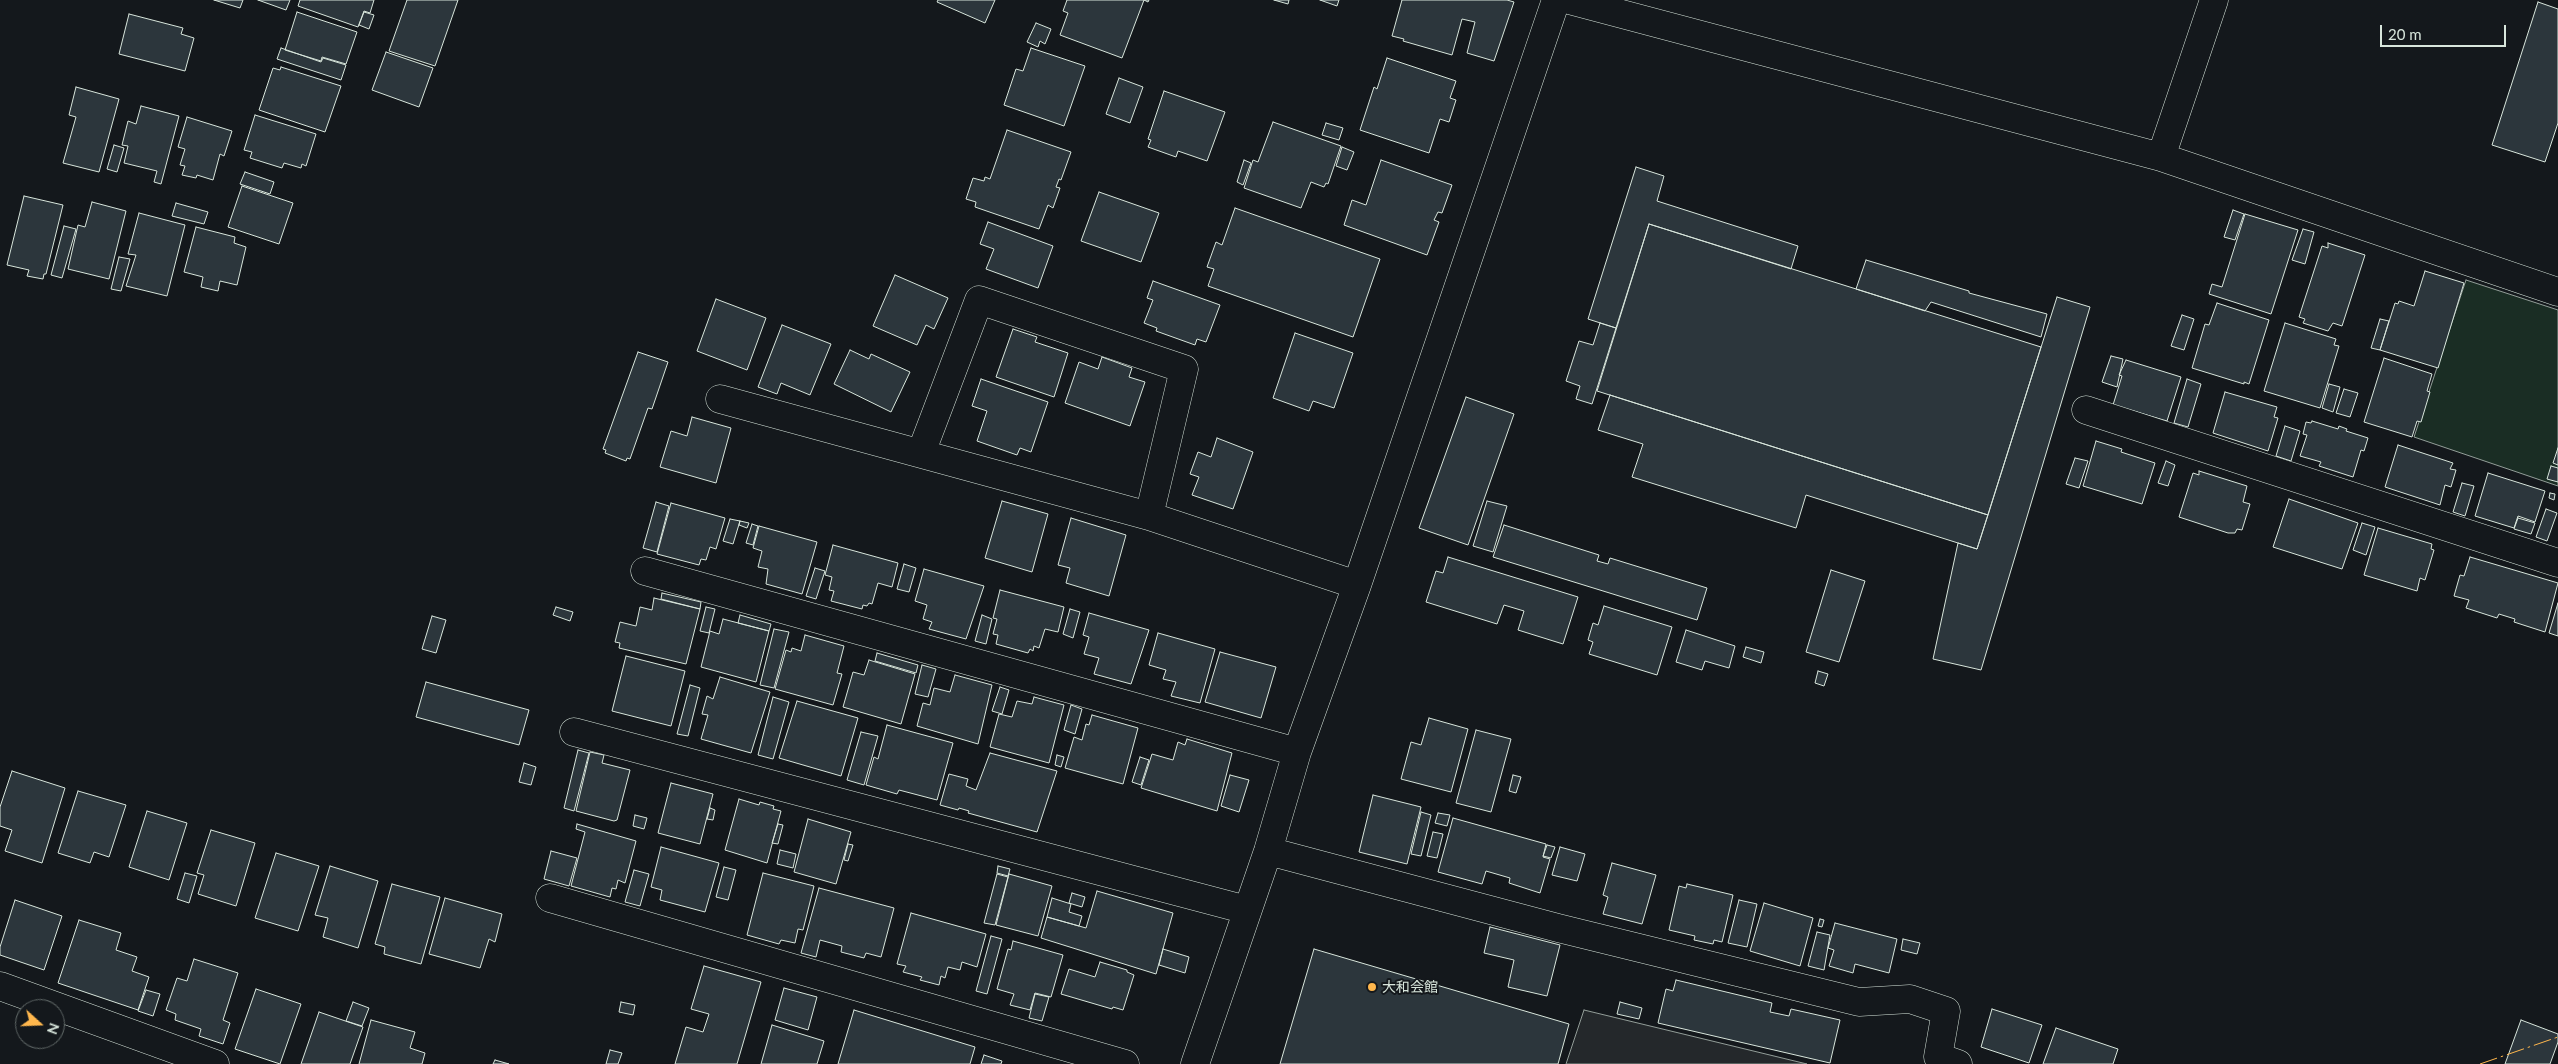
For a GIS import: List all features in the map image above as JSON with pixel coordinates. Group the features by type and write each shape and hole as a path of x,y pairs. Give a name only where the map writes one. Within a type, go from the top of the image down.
{"street":[{"path":"1195,1064 1268,850 1297,752 1358,585 1556,0"},
{"path":"1569,0 2161,157 2558,292"},
{"path":"2161,157 2214,0"},
{"path":"921,453 979,300 1184,369 1149,516"},
{"path":"720,398 1149,516 1358,585"},
{"path":"2086,410 2558,563"},
{"path":"645,572 1297,752"},
{"path":"574,732 1247,910"},
{"path":"1268,850 1558,928 1860,1002 1910,999 1946,1010 1938,1057 1958,1064"},
{"path":"550,898 1125,1064"},
{"path":"0,986 216,1064"}],"green space":[{"path":"2466,280 2558,310 2558,486 2414,437"}],"shaded area":[{"path":"1584,1010 1807,1064 1566,1064"}],"building":[{"path":"214,0 243,0 240,8"},
{"path":"258,0 290,0 286,10"},
{"path":"300,0 374,0 370,13 364,11 358,27 298,6"},
{"path":"407,0 458,0 435,66 389,51"},
{"path":"938,0 995,0 985,23 937,2"},
{"path":"1067,0 1144,0 1122,58 1060,35 1068,13 1063,11"},
{"path":"1274,0 1289,0 1288,4"},
{"path":"1320,0 1339,0 1337,6"},
{"path":"1402,0 1507,0 1514,2 1494,61 1467,53 1475,22 1462,19 1452,55 1392,36"},
{"path":"2538,2 2558,9 2558,123 2545,162 2492,145"},
{"path":"297,12 357,32 346,64 322,57 321,61 285,50"},
{"path":"364,12 374,15 369,29 359,25"},
{"path":"129,14 183,28 181,34 194,38 185,71 119,54"},
{"path":"1036,23 1051,29 1045,44 1040,41 1038,47 1027,42"},
{"path":"281,48 321,62 323,58 346,65 341,80 277,59"},
{"path":"1031,48 1085,66 1064,126 1004,105 1016,69 1023,71"},
{"path":"386,52 433,68 419,107 372,90"},
{"path":"1387,58 1456,81 1450,98 1456,100 1449,122 1440,119 1429,153 1360,130 1374,87 1377,89"},
{"path":"281,67 341,86 325,132 259,110 273,68 280,70"},
{"path":"1119,78 1143,87 1130,123 1106,114"},
{"path":"76,87 119,99 99,172 63,163 76,117 69,115"},
{"path":"1164,91 1225,112 1207,161 1178,151 1176,157 1148,147 1151,140 1148,139"},
{"path":"141,106 179,116 161,184 154,182 157,171 124,163 128,146 122,145 128,121 136,124"},
{"path":"255,115 316,134 306,166 302,164 301,168 284,163 282,168 250,158 252,152 244,150"},
{"path":"187,117 232,131 224,156 220,154 213,180 197,175 196,178 182,175 185,166 180,165 185,149 178,147"},
{"path":"1273,122 1341,146 1328,184 1326,183 1324,187 1311,182 1301,208 1244,188 1253,160 1258,162"},
{"path":"1326,123 1343,128 1339,140 1322,135"},
{"path":"1007,130 1071,152 1061,180 1059,179 1056,187 1060,188 1053,208 1048,205 1039,229 975,207 976,202 966,199 973,178 984,181 985,177 990,179"},
{"path":"114,145 124,148 117,172 107,169"},
{"path":"1342,147 1354,152 1347,170 1336,166"},
{"path":"1244,160 1251,163 1243,185 1237,182"},
{"path":"1381,160 1452,185 1442,213 1438,212 1434,220 1439,222 1427,255 1344,225 1352,200 1366,205"},
{"path":"1636,167 1664,176 1657,201 1798,246 1791,269 1649,224 1616,328 1588,319"},
{"path":"245,172 274,182 270,194 240,184"},
{"path":"242,186 293,203 279,244 228,227"},
{"path":"1099,192 1159,213 1141,262 1081,241"},
{"path":"24,196 63,205 46,274 44,274 43,279 27,276 29,270 7,265"},
{"path":"92,202 126,211 109,279 68,269 78,225 85,227"},
{"path":"176,203 208,212 204,224 172,216"},
{"path":"1235,208 1380,259 1353,337 1208,286 1214,269 1207,267 1216,242 1222,245"},
{"path":"2233,210 2244,214 2235,240 2224,237"},
{"path":"139,213 185,225 167,296 126,286 136,255 128,254"},
{"path":"2245,214 2298,230 2271,314 2209,294 2212,284 2222,287"},
{"path":"988,222 1053,246 1038,288 986,269 994,249 980,244"},
{"path":"1649,224 2041,347 1988,515 1597,391"},
{"path":"64,226 76,229 62,278 51,275"},
{"path":"196,227 235,237 234,243 246,247 237,285 220,281 218,291 201,287 203,277 184,272"},
{"path":"2303,229 2314,232 2305,264 2292,260"},
{"path":"2328,243 2365,255 2342,326 2333,323 2328,331 2303,323 2305,319 2299,317 2322,246 2328,248"},
{"path":"119,257 130,259 121,291 111,289"},
{"path":"1866,260 1969,291 1969,293 2047,314 2041,337 1931,302 1925,311 1856,289"},
{"path":"2425,271 2464,283 2438,368 2380,350 2395,303 2398,304 2399,301 2414,306"},
{"path":"895,275 948,298 934,329 926,325 917,345 873,326"},
{"path":"1153,281 1220,305 1206,342 1197,339 1195,345 1156,331 1157,328 1144,323 1153,300 1147,298"},
{"path":"2057,297 2090,307 1981,670 1933,659 1958,543 1977,549"},
{"path":"716,299 766,318 747,370 697,351"},
{"path":"2217,303 2269,320 2249,384 2192,368 2205,324 2209,325"},
{"path":"2182,315 2194,319 2184,350 2171,346"},
{"path":"2380,319 2389,321 2380,350 2371,348"},
{"path":"1600,323 1616,328 1592,404 1576,399 1580,386 1566,381 1579,341 1593,345"},
{"path":"2285,323 2336,339 2334,345 2339,346 2320,408 2264,391"},
{"path":"782,325 831,344 810,395 781,383 777,394 758,387"},
{"path":"1013,329 1037,337 1035,342 1068,353 1054,397 996,377"},
{"path":"1295,333 1353,353 1334,408 1313,401 1309,411 1273,398"},
{"path":"850,350 869,359 871,354 910,372 891,412 834,384"},
{"path":"638,352 668,362 652,409 648,408 630,459 627,458 626,461 605,453 606,450 603,449"},
{"path":"2111,356 2123,359 2117,387 2102,382"},
{"path":"1102,357 1132,368 1129,377 1145,382 1130,426 1065,403 1079,362 1098,369"},
{"path":"2384,358 2432,374 2427,391 2430,392 2421,422 2417,421 2412,437 2364,422"},
{"path":"2126,360 2181,377 2167,421 2113,405 2122,376 2119,375"},
{"path":"981,379 1048,402 1031,452 1020,448 1017,455 977,441 987,411 972,406"},
{"path":"2187,379 2201,384 2188,427 2174,423"},
{"path":"2329,384 2340,387 2333,412 2322,408"},
{"path":"2344,389 2358,393 2350,417 2336,413"},
{"path":"2225,392 2277,407 2274,417 2278,418 2268,451 2213,433"},
{"path":"1610,395 1988,515 1977,549 1806,495 1796,528 1632,477 1643,444 1598,430"},
{"path":"1466,397 1514,414 1468,545 1419,528"},
{"path":"692,417 731,428 716,483 660,467 671,431 687,436"},
{"path":"2312,421 2338,429 2339,426 2347,429 2346,431 2368,438 2364,451 2361,450 2353,477 2319,466 2321,462 2300,456 2307,435 2303,434 2306,422 2311,423"},
{"path":"2285,426 2300,431 2291,461 2276,456"},
{"path":"1217,438 1253,452 1233,509 1192,495 1199,477 1190,474 1198,452 1211,457"},
{"path":"2096,441 2122,449 2121,452 2155,463 2142,504 2083,486"},
{"path":"2398,445 2453,463 2450,469 2456,470 2451,487 2445,485 2440,505 2385,487"},
{"path":"2558,448 2558,465 2553,463"},
{"path":"2075,458 2088,461 2079,488 2066,484"},
{"path":"2166,461 2175,465 2168,486 2158,483"},
{"path":"2551,466 2558,468 2558,482 2547,479"},
{"path":"2199,471 2247,486 2243,502 2250,504 2242,530 2237,529 2235,533 2228,533 2179,517 2193,473 2199,475"},
{"path":"2488,473 2545,491 2535,522 2518,516 2514,528 2475,516"},
{"path":"2462,483 2474,486 2465,516 2453,512"},
{"path":"2550,493 2555,494 2554,500 2549,498"},
{"path":"2289,499 2358,523 2342,569 2273,547"},
{"path":"1002,501 1048,514 1032,572 985,558"},
{"path":"1487,501 1507,506 1493,552 1473,546"},
{"path":"656,502 669,506 657,552 643,548"},
{"path":"671,503 725,518 716,549 710,547 706,560 701,559 699,565 657,554"},
{"path":"2546,509 2557,513 2547,541 2536,537"},
{"path":"1071,518 1126,535 1109,596 1066,583 1070,568 1058,565"},
{"path":"2518,518 2535,523 2531,534 2514,529"},
{"path":"730,519 740,521 733,544 723,541"},
{"path":"740,521 749,523 747,528 739,525"},
{"path":"2362,523 2375,527 2366,555 2353,550"},
{"path":"752,524 758,526 753,545 746,543"},
{"path":"1504,525 1599,555 1597,561 1608,564 1610,558 1707,588 1697,620 1493,557"},
{"path":"759,526 817,542 802,594 766,584 768,569 758,567 762,551 753,548"},
{"path":"2378,528 2432,544 2431,549 2434,550 2425,580 2420,578 2417,591 2364,575"},
{"path":"833,545 898,563 892,587 878,583 872,604 863,605 862,609 831,601 834,591 829,590 832,577 825,575"},
{"path":"1448,557 1578,597 1563,644 1518,630 1524,611 1504,605 1497,624 1426,602 1436,571 1443,573"},
{"path":"2470,557 2558,583 2545,632 2514,622 2515,619 2499,614 2497,618 2466,608 2469,600 2454,596 2460,575 2464,576"},
{"path":"904,564 916,568 909,592 897,589"},
{"path":"815,568 825,571 816,599 806,596"},
{"path":"924,569 984,586 966,639 929,629 932,622 923,619 927,605 915,601"},
{"path":"1831,570 1865,581 1839,662 1806,652"},
{"path":"1000,590 1064,607 1058,632 1045,629 1039,648 1034,646 1033,651 1030,649 1028,653 996,644 998,635 993,634 997,619 993,618"},
{"path":"662,593 701,602 700,609 661,599"},
{"path":"654,598 700,609 686,664 619,648 620,643 615,642 620,622 636,626 640,607 652,610"},
{"path":"2558,603 2558,636 2549,633"},
{"path":"1604,606 1672,627 1657,675 1589,654 1593,642 1588,640 1593,623 1598,625"},
{"path":"556,607 573,612 570,621 553,615"},
{"path":"706,607 715,609 709,633 700,631"},
{"path":"1070,609 1080,612 1073,638 1063,634"},
{"path":"1089,613 1149,630 1131,684 1094,674 1099,658 1084,654 1089,637 1083,635"},
{"path":"740,615 771,624 769,631 738,623"},
{"path":"982,615 992,619 986,644 975,641"},
{"path":"432,616 446,620 436,653 422,649"},
{"path":"723,619 769,631 756,682 701,667 710,631 719,634"},
{"path":"774,629 789,632 774,688 760,685"},
{"path":"1686,630 1735,646 1729,668 1705,661 1702,670 1676,662"},
{"path":"1158,633 1215,649 1200,703 1171,696 1176,682 1163,679 1166,670 1149,665"},
{"path":"805,635 844,646 837,673 842,674 833,705 775,689 786,650 791,652 792,648 801,651"},
{"path":"1746,647 1764,652 1761,663 1743,657"},
{"path":"1220,652 1276,667 1261,718 1205,702"},
{"path":"877,653 918,665 916,673 875,661"},
{"path":"626,656 685,671 671,726 612,711"},
{"path":"869,660 915,674 901,724 843,707 853,672 864,675"},
{"path":"922,665 936,669 928,697 915,694"},
{"path":"1818,671 1828,674 1824,686 1815,683"},
{"path":"955,675 992,685 978,744 917,726 923,703 930,705 934,688 950,692"},
{"path":"720,677 770,692 751,753 701,739 708,715 702,714 707,696 713,699"},
{"path":"426,682 529,710 519,745 416,717"},
{"path":"690,685 700,688 688,736 677,734"},
{"path":"1000,687 1009,690 1002,714 992,711"},
{"path":"773,697 789,702 773,759 758,755"},
{"path":"1034,697 1064,705 1049,763 990,747 999,714 1012,717 1017,701 1032,704"},
{"path":"797,701 858,718 841,776 779,758"},
{"path":"1071,705 1082,709 1075,734 1064,730"},
{"path":"1092,715 1138,728 1123,784 1065,768 1074,737 1082,740 1086,724 1089,725"},
{"path":"1429,718 1468,729 1451,792 1401,779 1411,742 1421,745"},
{"path":"887,725 953,743 937,800 899,790 897,794 866,785 874,757 878,759"},
{"path":"1476,730 1511,739 1491,812 1456,803"},
{"path":"861,732 878,736 864,785 847,780"},
{"path":"1187,739 1232,753 1217,811 1141,788 1152,754 1173,760 1178,742 1185,745"},
{"path":"578,750 589,753 574,811 564,808"},
{"path":"590,752 604,755 602,763 630,770 617,820 614,821 576,811"},
{"path":"990,753 1057,771 1037,832 968,813 969,811 959,808 958,810 940,805 949,774 968,779 966,786 976,790"},
{"path":"1057,755 1064,757 1061,767 1055,765"},
{"path":"1140,757 1149,760 1141,785 1132,782"},
{"path":"524,763 536,767 531,785 519,782"},
{"path":"12,771 65,788 42,863 5,851 12,830 0,826 0,807"},
{"path":"1230,775 1249,780 1239,812 1221,806"},
{"path":"1513,775 1521,777 1516,793 1509,791"},
{"path":"671,783 713,794 700,844 658,833"},
{"path":"78,791 126,805 109,857 94,852 90,863 58,853"},
{"path":"1373,795 1421,807 1407,864 1359,852"},
{"path":"739,799 759,805 760,802 774,806 773,809 781,811 767,863 725,850"},
{"path":"710,808 715,810 713,820 707,819"},
{"path":"147,811 187,823 169,880 129,867"},
{"path":"1421,812 1431,815 1421,856 1411,854"},
{"path":"1438,813 1450,815 1447,826 1435,823"},
{"path":"635,815 647,818 644,829 633,826"},
{"path":"1453,818 1546,844 1543,857 1550,859 1540,893 1509,883 1510,878 1486,871 1482,884 1438,872"},
{"path":"808,819 851,832 836,884 794,872"},
{"path":"577,824 636,841 625,883 618,880 616,889 612,888 610,897 571,886 585,832 576,829"},
{"path":"778,824 783,825 778,844 772,843"},
{"path":"211,830 255,843 236,906 198,894 204,875 197,873"},
{"path":"1433,832 1443,834 1437,858 1427,856"},
{"path":"848,844 853,845 848,861 844,860"},
{"path":"1547,845 1555,847 1551,858 1543,856"},
{"path":"661,847 719,863 705,912 660,900 662,890 651,887"},
{"path":"1560,847 1585,854 1577,881 1552,875"},
{"path":"780,850 796,854 793,868 777,864"},
{"path":"551,851 577,858 569,886 544,879"},
{"path":"276,853 319,866 298,931 255,918"},
{"path":"1612,863 1656,875 1642,924 1603,914 1608,897 1603,895"},
{"path":"330,866 378,881 358,948 323,937 328,918 315,915"},
{"path":"998,866 1010,869 1008,876 997,873"},
{"path":"724,867 736,870 728,900 716,897"},
{"path":"634,870 649,874 640,906 625,902"},
{"path":"185,873 197,876 189,903 177,899"},
{"path":"763,873 814,886 803,930 798,929 795,943 781,940 779,944 747,935"},
{"path":"997,874 1008,877 995,925 984,923"},
{"path":"1009,874 1052,886 1038,936 996,925"},
{"path":"392,884 440,897 421,964 384,954 385,947 375,944"},
{"path":"1687,884 1733,895 1722,942 1714,940 1713,944 1694,940 1695,936 1669,930 1679,886 1686,888"},
{"path":"819,888 894,908 881,957 866,953 864,958 841,952 842,946 820,940 816,957 801,953"},
{"path":"1097,891 1173,913 1156,974 1041,938 1047,917 1086,928"},
{"path":"1072,893 1085,897 1082,907 1069,903"},
{"path":"445,898 502,914 495,942 489,939 480,968 429,954"},
{"path":"1052,898 1071,904 1069,912 1082,916 1079,926 1047,917"},
{"path":"15,900 62,916 44,970 0,955 0,947"},
{"path":"1739,900 1757,904 1747,947 1728,943"},
{"path":"1764,903 1813,918 1800,966 1750,951"},
{"path":"911,913 986,934 977,967 962,962 960,970 948,967 945,978 941,976 939,985 920,980 922,977 903,972 906,966 897,964"},
{"path":"1820,919 1824,920 1822,927 1818,926"},
{"path":"79,920 121,933 116,950 137,957 132,971 149,977 138,1010 58,983"},
{"path":"1835,923 1897,939 1889,973 1855,964 1853,973 1829,966 1834,950 1828,948"},
{"path":"1490,927 1560,945 1547,996 1508,987 1514,960 1484,953"},
{"path":"1817,932 1830,935 1824,970 1808,966"},
{"path":"991,936 1002,939 987,994 976,991"},
{"path":"1903,939 1920,943 1917,954 1901,950"},
{"path":"1013,941 1063,955 1051,997 1035,993 1030,1010 1010,1005 1014,994 997,989 1008,949 1011,950"},
{"path":"1163,949 1189,957 1185,973 1159,965"},
{"name":"大和会館","path":"1314,949 1569,1024 1558,1064 1280,1064"},
{"path":"194,959 238,973 223,1020 230,1023 223,1044 199,1036 201,1029 175,1020 176,1014 166,1010 177,978 187,981"},
{"path":"1100,962 1127,970 1127,972 1134,975 1123,1010 1113,1007 1112,1009 1061,994 1069,969 1095,977"},
{"path":"704,966 761,982 737,1064 675,1064 686,1027 703,1032 709,1014 691,1009"},
{"path":"1676,980 1772,1003 1770,1012 1789,1016 1791,1009 1840,1020 1830,1063 1658,1023 1666,989 1673,991"},
{"path":"784,988 817,997 808,1030 775,1020"},
{"path":"256,989 301,1004 280,1064 235,1049"},
{"path":"146,990 160,994 153,1016 138,1011"},
{"path":"1035,994 1049,997 1042,1021 1029,1018"},
{"path":"353,1002 369,1008 362,1026 346,1021"},
{"path":"621,1002 635,1005 633,1015 619,1012"},
{"path":"1620,1002 1642,1008 1639,1019 1617,1014"},
{"path":"1992,1009 2042,1025 2029,1063 1981,1047"},
{"path":"854,1010 975,1047 970,1064 838,1064"},
{"path":"319,1012 363,1027 350,1064 301,1064"},
{"path":"371,1020 415,1032 410,1048 425,1053 422,1064 359,1064"},
{"path":"2521,1020 2558,1034 2558,1042 2550,1064 2505,1064"},
{"path":"772,1025 824,1041 817,1064 761,1064"},
{"path":"2056,1028 2118,1049 2113,1064 2043,1064"},
{"path":"610,1050 622,1053 618,1064 606,1064"},
{"path":"984,1055 1002,1061 1001,1064 981,1064"},
{"path":"495,1060 509,1064 493,1064"}],"power":[{"path":"2480,1064 2558,1037"}],"place":[{"name":"大和会館","path":"1372,987"}]}
